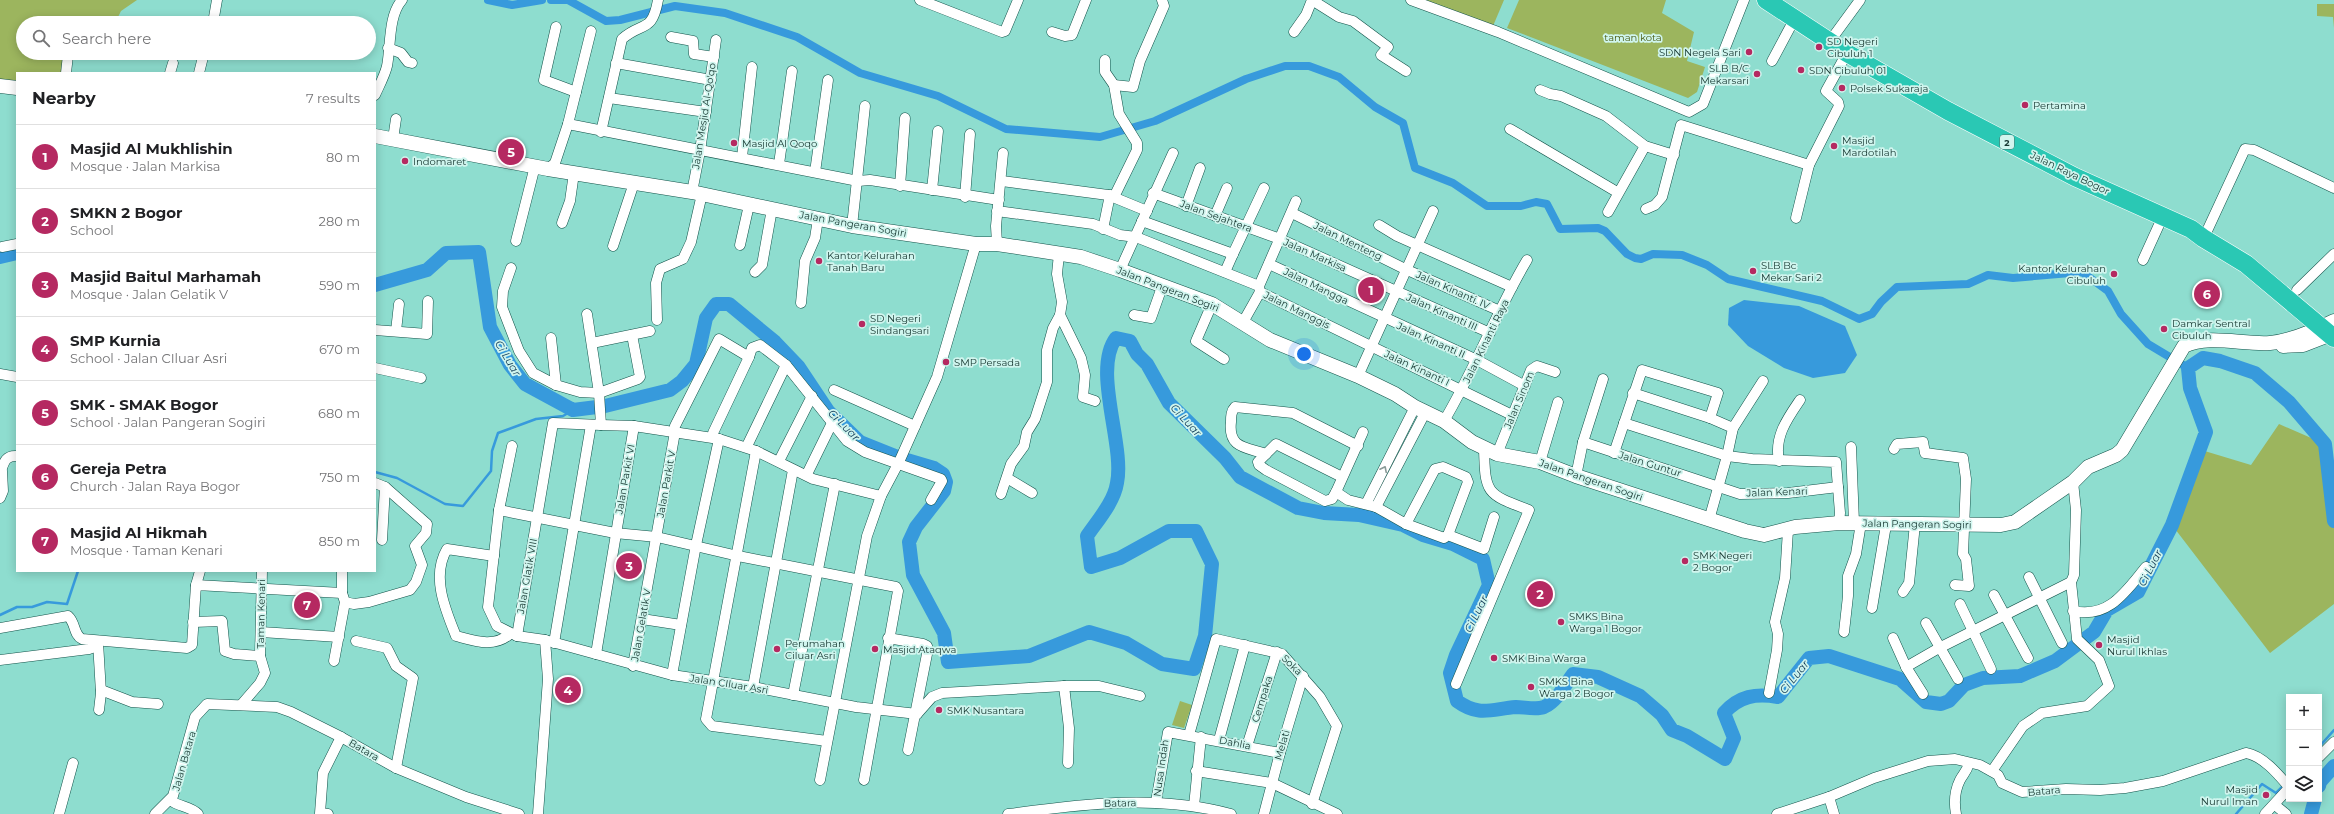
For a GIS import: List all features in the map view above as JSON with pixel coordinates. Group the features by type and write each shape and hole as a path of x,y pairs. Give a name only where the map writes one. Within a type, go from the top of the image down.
{"highway":[{"name":"Jalan Raya Bogor","path":"1766,0 1847,53 1991,134 2074,177 2199,230 2257,260 2297,290 2332,329"},
{"name":"Jalan Raya Bogor","path":"2199,230 2203,238 2246,264 2332,329"}],"street":[{"path":"214,16 217,0"},
{"path":"376,93 387,67 388,48 398,6 402,0"},
{"path":"601,132 622,39 651,23 656,14 658,0"},
{"path":"920,0 1002,32 1005,31 1018,0"},
{"path":"1052,32 1065,36 1072,35 1086,0"},
{"path":"1114,86 1133,87 1140,61 1164,6 1162,0"},
{"path":"1294,32 1306,15 1312,0 1340,17 1353,20 1388,47 1381,55 1406,71"},
{"path":"1411,0 1498,32 1689,112 1703,104 1744,0"},
{"path":"1830,41 1860,0"},
{"path":"1772,61 1795,18"},
{"path":"556,27 544,81 576,92"},
{"path":"516,241 541,168 555,163 568,124 591,31"},
{"path":"670,37 693,41 694,54 714,57"},
{"name":"Jalan Mesjid Al-Qo'qo","path":"657,320 656,283 660,269 683,259 691,242 700,151 716,40"},
{"path":"388,48 401,53 408,62 412,63"},
{"path":"1796,218 1809,165 1839,106 1838,102 1826,91 1847,53"},
{"path":"66,72 67,60"},
{"path":"199,72 202,60"},
{"path":"1103,229 1112,196 1137,150 1137,143 1119,114 1114,86 1105,72 1105,60"},
{"path":"616,63 711,80"},
{"path":"742,157 752,67"},
{"path":"779,164 792,71"},
{"path":"815,172 828,80"},
{"path":"0,86 16,88"},
{"path":"1540,90 1550,94 1559,95 1606,116 1645,146 1674,155"},
{"path":"609,98 706,112"},
{"path":"852,226 865,106"},
{"path":"900,186 905,118"},
{"path":"393,139 396,119"},
{"path":"568,124 601,132 779,164 858,181 870,180 900,186 999,200"},
{"path":"1646,209 1655,205 1662,197 1681,125 1809,165"},
{"path":"1510,129 1617,192"},
{"path":"932,190 938,131"},
{"path":"965,196 970,134"},
{"name":"Jalan Pangeran Sogiri","path":"376,136 541,168 697,193 852,226 976,244 997,244 1081,257 1212,304 1276,344 1358,376 1444,421 1472,442 1497,454 1540,462 1576,476 1709,520 1764,535 1839,523 2001,525 2015,522 2073,482 2088,467 2116,455 2122,450 2184,346 2199,341 2272,344 2332,329"},
{"path":"1608,212 1617,192 1645,146"},
{"path":"2199,230 2245,149 2254,150 2334,188"},
{"path":"997,244 997,212 1002,181 1003,153"},
{"path":"1120,270 1173,153"},
{"path":"1186,206 1200,168"},
{"path":"562,223 570,201 574,173"},
{"path":"1002,181 1112,196 1147,211"},
{"path":"613,246 634,183"},
{"path":"1215,216 1227,188"},
{"path":"1225,272 1264,188"},
{"name":"Jalan Sejahtera","path":"1154,193 1186,206 1280,239"},
{"path":"1242,324 1259,289 1296,202"},
{"path":"740,245 749,205"},
{"path":"755,272 762,265 766,251 772,209"},
{"path":"1358,376 1385,319 1405,269 1418,245 1426,222 1433,211"},
{"name":"Jalan Manggis","path":"997,212 1093,224 1120,235 1136,237 1225,272 1372,346"},
{"name":"Jalan Menteng","path":"1292,213 1405,269"},
{"path":"2143,260 2163,216"},
{"path":"800,303 805,261 815,238 818,219"},
{"path":"1142,222 1233,254"},
{"path":"1379,225 1418,245 1512,287"},
{"name":"Jalan Markisa","path":"1280,239 1395,291"},
{"path":"2,247 16,244"},
{"path":"820,780 826,741 867,536 881,496 899,462 937,377 976,244"},
{"path":"1001,494 1011,464 1021,450 1027,432 1035,419 1047,382 1047,350 1050,337 1060,315 1062,292 1058,274 1059,254"},
{"path":"2297,290 2334,254"},
{"name":"Jalan Kinanti Raya","path":"1444,421 1463,390 1500,311 1527,260"},
{"name":"Jalan Mangga","path":"1269,264 1385,319"},
{"path":"511,268 503,291 502,307 508,329 519,351 533,373 556,385 580,392 599,394 640,378 632,335"},
{"name":"Jalan Kinanti. IV","path":"1405,269 1500,311"},
{"path":"1134,315 1151,318 1162,287"},
{"name":"Jalan Kinanti III","path":"1395,291 1490,333"},
{"path":"376,330 427,334 428,301"},
{"path":"396,331 399,304"},
{"path":"1212,304 1196,341 1224,359"},
{"path":"538,814 548,679 549,642 598,422 599,394 587,314"},
{"path":"1060,315 1082,363 1084,375 1083,397 1095,401"},
{"name":"Jalan Kinanti II","path":"1385,319 1477,360 1524,386"},
{"path":"592,343 650,331"},
{"path":"551,338 556,385"},
{"name":"Jalan Parkit V","path":"656,537 675,429 719,339 749,357"},
{"path":"672,675 716,436 752,348 760,345 786,366 833,421 847,441 856,447 941,479 942,481 931,500"},
{"name":"Jalan Kinanti I","path":"1372,346 1512,415"},
{"path":"747,446 786,366"},
{"name":"Jalan Sinom","path":"1497,454 1524,386 1534,367 1546,368 1555,372"},
{"path":"376,368 421,378"},
{"path":"1614,453 1642,370 1718,393 1710,418"},
{"path":"0,374 16,376"},
{"path":"1576,476 1583,442 1603,379"},
{"path":"1709,520 1717,486 1727,456 1733,428 1763,382"},
{"path":"834,390 915,426"},
{"path":"1633,393 1710,418 1733,428"},
{"path":"780,459 812,396"},
{"path":"1779,461 1778,440 1788,418 1800,400"},
{"path":"1540,462 1558,402"},
{"path":"1266,454 1238,445 1233,440 1230,431 1232,414 1235,407 1294,413 1358,446"},
{"path":"1371,505 1421,409"},
{"path":"808,472 833,421"},
{"name":"Jalan Glatik VIII","path":"513,635 553,422 598,422"},
{"path":"598,422 675,429 716,436 756,451 813,479 881,496"},
{"path":"1624,423 1727,456 1779,461 1836,462 1840,513 1839,523"},
{"name":"Jalan Parkit VI","path":"596,654 634,426"},
{"path":"1342,477 1276,444 1258,462 1259,465 1273,474 1325,501 1332,499 1358,446 1363,432"},
{"name":"Jalan Guntur","path":"1583,442 1717,486"},
{"path":"1894,449 1897,444 1923,442 1925,453 1963,458 1966,479 1963,554 1966,559 1969,586 1956,585"},
{"path":"512,446 499,510 488,607 497,626 513,635"},
{"path":"1844,632 1848,596 1848,576 1856,554 1857,523 1851,447"},
{"path":"1456,684 1529,510 1492,494 1488,487 1484,470 1484,448"},
{"path":"756,451 738,556 706,719 712,726 826,741"},
{"path":"0,498 3,491 0,471 5,460 10,456 16,456"},
{"path":"1406,524 1435,469 1443,467 1466,477 1468,482 1448,536"},
{"path":"753,687 793,470"},
{"path":"1007,478 1032,493"},
{"path":"1992,771 2023,726 2038,715 2087,706 2108,688 2108,684 2099,660 2084,648 2077,639 2073,611 2072,582 2074,575 2076,510 2073,482"},
{"path":"196,585 263,589 343,598 354,604 369,602 410,590 416,582 422,565 415,546 426,534 427,524 385,487 376,484"},
{"path":"794,695 835,484"},
{"name":"Jalan Kenari","path":"1717,486 1740,494 1806,492 1838,486"},
{"path":"382,540 385,487"},
{"path":"1336,492 1348,500 1371,505 1406,524 1444,538 1448,536 1486,548 1489,531 1494,517"},
{"path":"499,510 615,533 656,537 696,544 738,556 859,579 898,589 888,638 864,780"},
{"path":"1872,608 1886,524"},
{"path":"1903,592 1908,582 1916,524"},
{"path":"1769,693 1777,650 1778,634 1775,622 1785,578 1788,530"},
{"name":"Jalan Gelatik V","path":"633,666 656,537"},
{"path":"494,556 447,548 441,560 440,581 443,606 456,636 483,643 503,640 513,635"},
{"path":"2073,611 2091,612 2111,606 2146,567"},
{"path":"0,628 68,616 74,623 78,637 98,644 190,647 192,645 196,585 200,572"},
{"name":"Taman Kenari","path":"193,622 222,621 224,649 234,654 260,656 263,589 262,572"},
{"path":"263,589 266,572"},
{"path":"334,661 339,637 343,598 342,572"},
{"path":"2029,577 2062,643"},
{"path":"1906,668 1939,648 1972,633 2072,582"},
{"path":"1994,594 2028,658"},
{"path":"1960,604 1972,633 1991,669"},
{"path":"642,619 681,625"},
{"path":"1926,623 1958,679"},
{"path":"261,632 339,637"},
{"name":"Jalan CIluar Asri","path":"513,635 549,642 596,654 633,666 672,675 753,687 877,710 917,714"},
{"path":"888,638 927,646 928,653 917,714 908,750"},
{"path":"1893,638 1906,668 1923,694"},
{"name":"Soka","path":"1189,735 1216,639 1282,654 1320,697 1337,726 1312,804"},
{"path":"356,641 387,648 396,666 413,678 396,768"},
{"path":"0,660 89,649 98,644"},
{"path":"98,644 101,690 99,710"},
{"path":"1219,740 1245,645"},
{"name":"Cempaka","path":"1247,746 1277,652"},
{"path":"241,705 264,675 260,656"},
{"name":"Melati","path":"1264,814 1303,676"},
{"path":"917,714 932,698 942,693 1064,686 1099,686 1140,696"},
{"path":"1064,686 1069,728 1068,762"},
{"path":"101,690 132,702 158,704"},
{"name":"Batara","path":"207,704 277,707 341,737 396,768 466,797 519,814"},
{"name":"Jalan Batara","path":"155,814 170,800 176,790 195,717 207,704"},
{"name":"Nusa Indah","path":"1156,802 1166,734 1170,731 1189,735"},
{"name":"Dahlia","path":"1189,735 1280,753"},
{"path":"328,814 320,813 323,773 341,737"},
{"path":"1194,806 1200,737"},
{"path":"2322,754 2334,742"},
{"name":"Batara","path":"1777,814 1829,798 1874,778 1928,761 1956,759 1992,771 1998,775 2002,783 2022,792 2066,789 2100,790 2148,785 2246,753 2254,754 2263,760 2286,784"},
{"path":"58,814 73,763"},
{"path":"1956,814 1954,802 1960,779 1966,773 1969,763"},
{"path":"1196,771 1272,784 1312,804 1337,814"},
{"path":"2265,814 2275,805 2286,787"},
{"path":"1829,798 1834,814"},
{"path":"170,800 176,805 193,809 198,814"},
{"name":"Batara","path":"1008,814 1156,802 1194,806 1231,814"},
{"path":"2275,805 2286,814"}],"green space":[{"path":"0,0 137,0 121,11 118,16 16,16 16,60 66,60 63,72 16,72 16,88 0,85"},
{"path":"1425,0 1504,0 1493,26"},
{"name":"taman kota","path":"1519,0 1666,0 1662,13 1694,32 1687,61 1705,67 1697,92 1688,98 1507,28"},
{"path":"2317,4 2334,4 2334,28 2333,17 2317,16"},
{"path":"2279,424 2325,444 2330,501 2334,510 2334,604 2270,653 2172,525 2198,449 2251,465"},
{"path":"1180,701 1192,705 1184,728 1172,725"}],"water":[{"path":"1744,300 1799,306 1845,326 1857,355 1845,373 1813,378 1784,368 1748,346 1728,325 1729,308"}],"waterway":[{"path":"488,0 512,5 542,0"},
{"path":"551,0 568,0 606,21 620,20 675,6 725,13 797,37 860,73 938,96 1006,129 1100,137 1155,121 1246,79 1285,66 1309,66 1339,77 1375,107 1403,123 1415,168 1453,183 1487,206 1521,206 1536,202 1547,204 1560,229 1598,228 1605,231 1627,254 1635,258 1641,259 1653,254 1682,255 1707,265 1728,279 1822,301 1859,319 1872,314 1881,302 1897,287 1968,284 1988,275 2013,278 2082,272 2108,291 2121,314 2148,344 2188,368"},
{"name":"Ci Luar","path":"376,285 427,270 446,253 479,252 490,327 510,365 525,384 573,410 605,406 670,390 682,381 696,364 706,318 716,304 729,304 775,342 798,366 828,411 860,442 900,458 934,468 943,474 946,482 944,491 916,527 909,542 913,575 944,633 948,662 1029,656 1089,632 1126,643 1162,664 1194,669 1205,636 1212,564 1196,531 1169,531 1120,558 1091,567 1087,536 1113,497 1117,483 1117,449 1108,388 1107,369 1109,352 1116,338 1130,341 1137,354 1147,364 1169,403 1225,458 1240,477 1298,508 1324,513 1359,515 1403,525 1423,535 1453,544 1483,559 1489,585 1456,655 1450,673 1457,701 1472,709 1485,711 1516,707 1541,708 1549,704 1557,697 1573,674 1598,677 1640,696 1662,715 1672,730 1687,736 1725,759 1734,738 1724,713 1730,707 1748,697 1762,695 1778,697 1809,658 1829,656 1900,679 1926,702 1941,704 1949,701 1964,685 1983,678 2020,676 2055,661 2094,632 2107,610 2138,592 2172,525 2206,432 2190,388 2188,368 2203,358 2220,361 2255,373 2289,402 2325,444 2334,521"},
{"name":"Ci Luar","path":"0,257 16,253"},
{"path":"376,472 397,478 445,504 463,506 491,471 492,451 498,433 536,419 563,416 573,410"},
{"path":"0,615 17,607 32,607 47,602 67,604 78,572"},
{"path":"2322,744 2334,730"},
{"path":"2322,780 2334,766"},
{"path":"2236,814 2262,784 2276,793 2284,785"},
{"path":"2311,814 2314,802"}],"place":[{"name":"SD Negeri Cibuluh 1","path":"1819,47"},
{"name":"SDN Negela Sari","path":"1749,52"},
{"name":"SDN Cibuluh 01","path":"1801,70"},
{"name":"SLB B/C Mekarsari","path":"1757,74"},
{"name":"Polsek Sukaraja","path":"1842,88"},
{"name":"Pertamina","path":"2025,105"},
{"name":"Masjid Al Qoqo","path":"734,143"},
{"name":"Masjid Mardotilah","path":"1834,146"},
{"name":"SMK - SMAK Bogor","path":"511,152"},
{"name":"Indomaret","path":"405,161"},
{"name":"Kantor Kelurahan Tanah Baru","path":"819,261"},
{"name":"SLB Bc Mekar Sari 2","path":"1753,271"},
{"name":"Kantor Kelurahan Cibuluh","path":"2114,274"},
{"name":"Masjid Al Mukhlishin","path":"1371,290"},
{"name":"Gereja Petra","path":"2207,294"},
{"name":"SD Negeri Sindangsari","path":"862,324"},
{"name":"Damkar Sentral Cibuluh","path":"2164,329"},
{"name":"SMP Persada","path":"946,362"},
{"name":"SMK Negeri 2 Bogor","path":"1685,561"},
{"name":"Masjid Baitul Marhamah","path":"629,566"},
{"name":"SMKN 2 Bogor","path":"1540,594"},
{"name":"Masjid Al Hikmah","path":"307,605"},
{"name":"SMKS Bina Warga 1 Bogor","path":"1561,622"},
{"name":"Masjid Nurul Ikhlas","path":"2099,645"},
{"name":"Perumahan Ciluar Asri","path":"777,649"},
{"name":"Masjid Ataqwa","path":"875,649"},
{"name":"SMK Bina Warga","path":"1494,658"},
{"name":"SMKS Bina Warga 2 Bogor","path":"1531,687"},
{"name":"SMP Kurnia","path":"568,690"},
{"name":"SMK Nusantara","path":"939,710"},
{"name":"Masjid Nurul Iman","path":"2266,795"}]}
